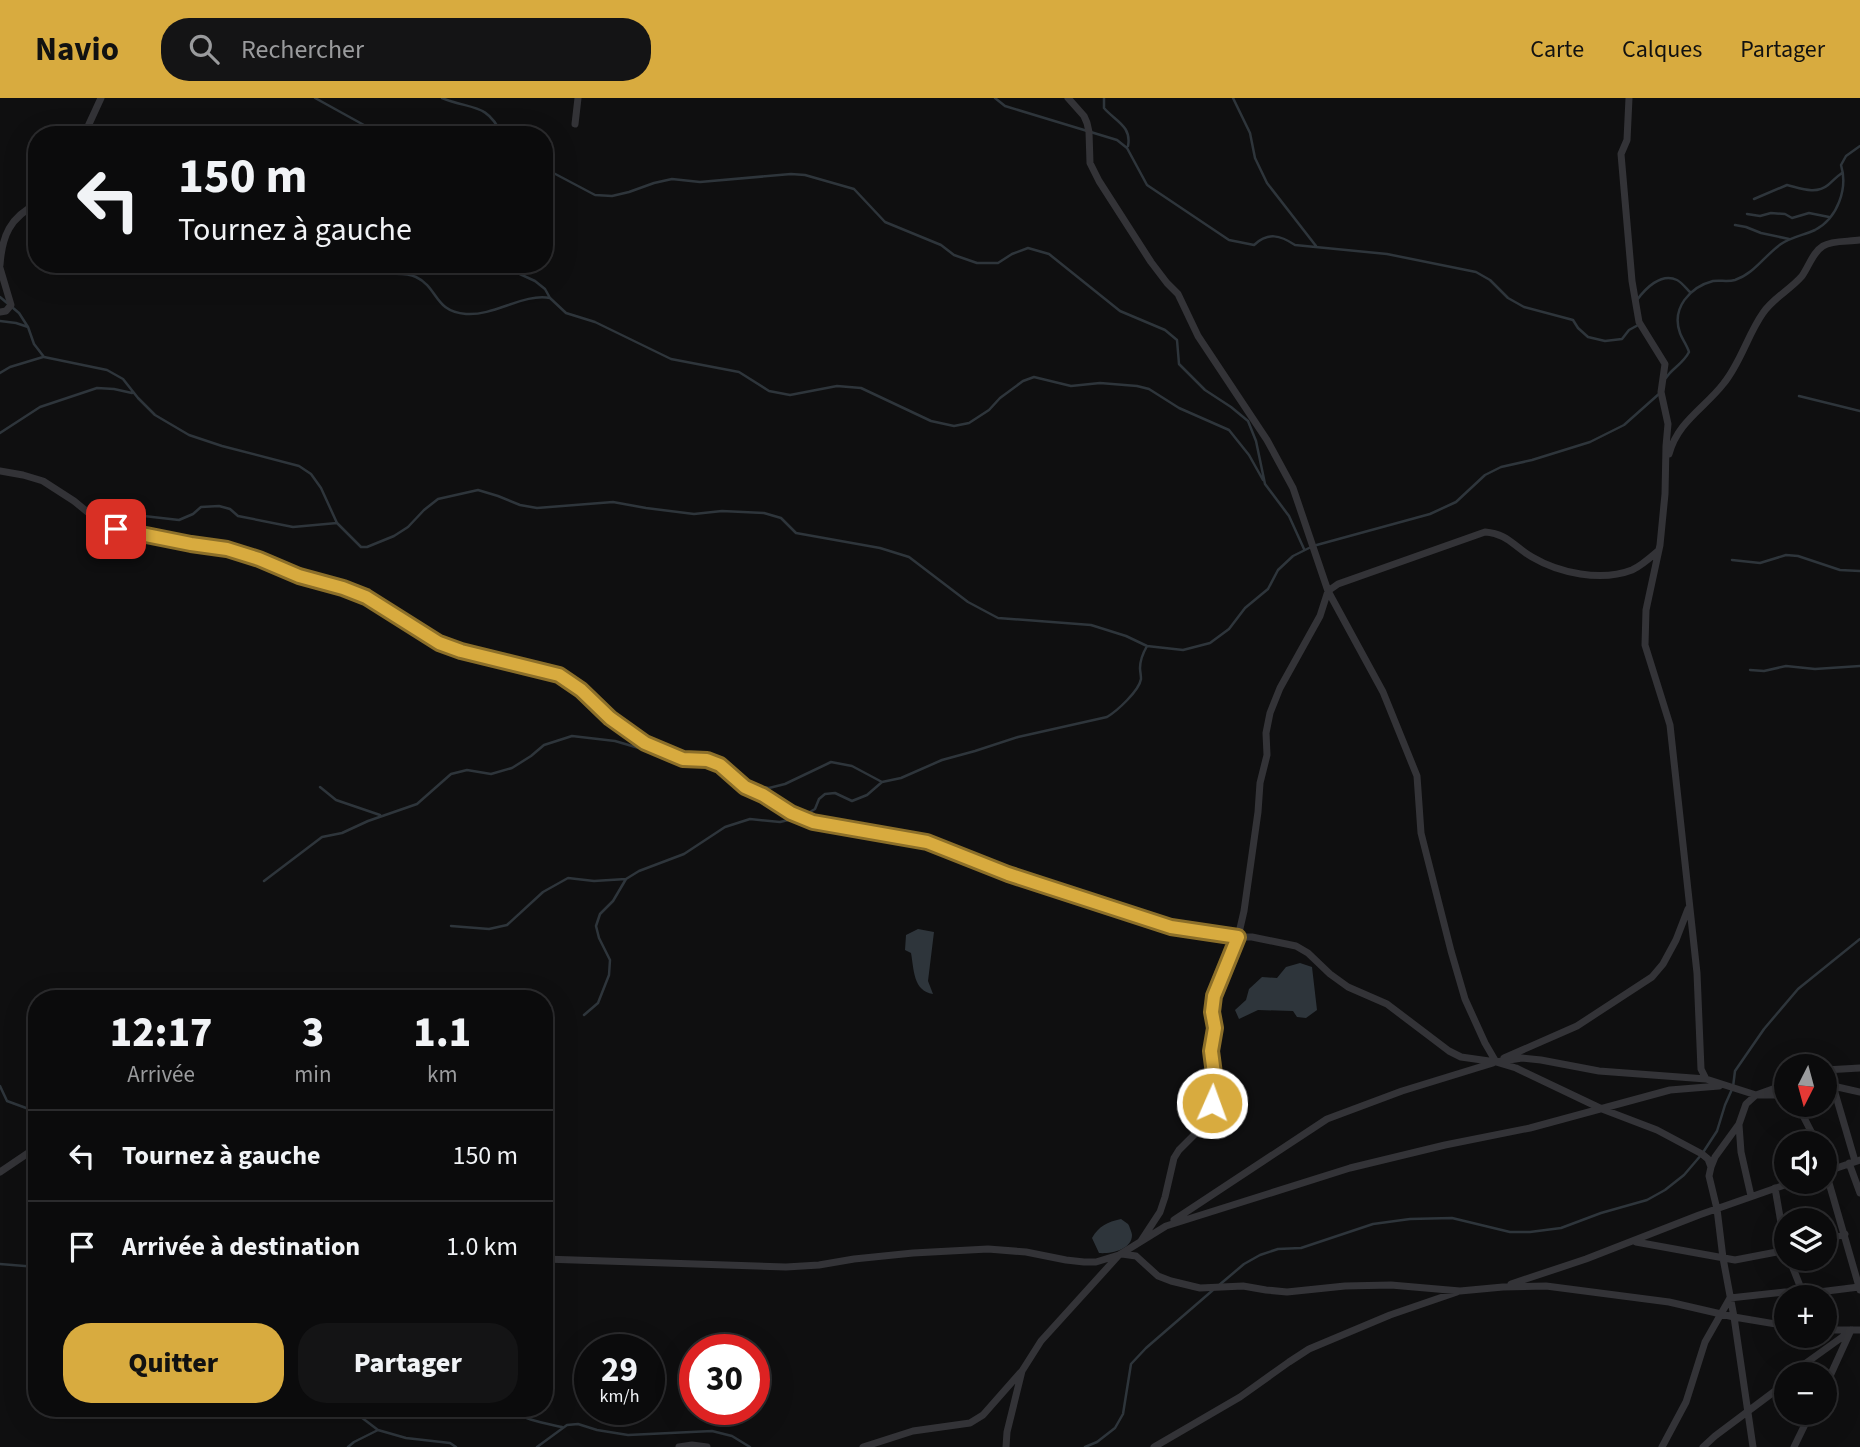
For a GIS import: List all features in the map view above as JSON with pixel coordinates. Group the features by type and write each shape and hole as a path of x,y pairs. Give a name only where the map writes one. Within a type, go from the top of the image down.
{"street":[{"path":"87,126 101,98"},
{"path":"575,124 578,98"},
{"path":"1068,98 1087,123 1090,163 1099,181 1151,262 1178,295 1198,336 1268,440 1293,488 1328,591 1383,692 1417,776 1421,833 1451,951 1465,999 1496,1062"},
{"path":"1629,98 1627,140 1622,154 1632,281 1639,322 1665,364 1661,391 1668,424 1665,494 1647,610 1645,645 1670,724 1697,973 1701,1069 1706,1079"},
{"path":"0,312 6,311 11,305 0,267 5,234 17,216 28,209"},
{"path":"1666,464 1672,442 1692,415 1724,384 1759,319 1772,302 1801,277 1817,251 1825,244 1860,240"},
{"path":"0,471 43,481 96,519 116,529 227,549 259,559 299,576 366,597 439,643 559,675 645,743 683,759 707,760 720,765 745,787 813,822 927,842 1008,874 1171,927 1238,937 1252,936 1296,946 1348,987 1387,1004 1449,1051 1461,1057 1516,1068 1657,1130 1702,1154 1711,1167"},
{"path":"1141,1241 1160,1212 1174,1158 1200,1129 1212,1103 1216,1089 1211,1051 1215,1028 1212,1012 1214,996 1238,937 1244,911 1260,783 1267,755 1266,733 1270,713 1280,688 1320,616 1328,591 1338,583 1366,572 1485,532 1505,537 1545,564 1578,574 1608,574 1631,570 1658,551"},
{"path":"863,1447 913,1431 970,1423 983,1415 1022,1371 1041,1341 1122,1254 1327,1119 1402,1091 1496,1062 1577,1026 1652,977 1663,964 1676,940 1689,905"},
{"path":"1496,1062 1522,1058 1599,1071 1706,1079 1756,1095 1774,1095"},
{"path":"1838,1069 1860,1068"},
{"path":"1166,1226 1350,1168 1446,1144 1530,1128 1670,1090 1726,1085"},
{"path":"1838,1087 1860,1092"},
{"path":"1754,1447 1717,1209 1709,1176 1715,1157 1739,1124 1746,1104 1756,1095 1774,1089"},
{"path":"1838,1111 1855,1161 1860,1193"},
{"path":"1739,1124 1741,1152 1751,1196"},
{"path":"0,1172 28,1153"},
{"path":"1837,1167 1855,1161"},
{"path":"1503,1287 1633,1242 1774,1188"},
{"path":"1832,1194 1859,1284 1837,1289"},
{"path":"1837,1236 1845,1234"},
{"path":"1633,1242 1735,1260 1774,1253"},
{"path":"553,1259 786,1266 819,1265 913,1253 988,1249 1026,1252 1084,1262 1096,1262 1122,1254 1136,1256 1158,1276 1200,1288 1242,1286 1287,1292 1345,1286 1391,1285 1460,1291 1546,1286 1670,1302 1774,1324"},
{"path":"1154,1447 1240,1397 1309,1349 1390,1315 1460,1291"},
{"path":"1730,1298 1774,1294"},
{"path":"1662,1447 1686,1402 1705,1342 1730,1298"},
{"path":"1837,1330 1856,1330"},
{"path":"1808,1362 1856,1330"},
{"path":"1837,1365 1856,1330"},
{"path":"1006,1447 1007,1432 1022,1371"},
{"path":"1703,1447 1774,1392"},
{"path":"1794,1447 1805,1425"},
{"path":"679,1447 707,1447"}],"shaded area":[{"path":"918,929 934,932 928,981 933,994 926,992 918,984 911,953 905,950 906,935"},
{"path":"1300,963 1312,967 1317,1010 1306,1018 1297,1017 1293,1011 1258,1010 1239,1019 1235,1010 1246,1000 1249,989 1262,977 1277,978 1286,967"},
{"path":"1121,1219 1128,1224 1132,1233 1131,1240 1124,1248 1099,1253 1092,1238 1104,1225"}],"waterway":[{"path":"315,98 366,126"},
{"path":"442,98 484,112 497,126"},
{"path":"995,98 1005,106 1117,140 1127,148 1147,185 1229,240 1254,245 1264,238 1274,236 1295,245 1387,254 1476,272 1490,280 1508,298 1524,307 1573,320 1588,337 1605,341 1622,339 1629,330 1640,324"},
{"path":"1104,98 1104,108 1125,129 1129,139 1128,146"},
{"path":"1233,98 1250,133 1255,158 1267,183 1316,246"},
{"path":"1666,378 1689,352 1678,324 1678,315 1684,300 1705,284 1742,277 1781,244 1823,225 1835,210 1842,193 1841,165 1846,156 1860,146"},
{"path":"553,173 595,195 612,196 672,179 700,182 805,175 854,189 885,222 977,263 998,263 1028,248 1049,254 1120,311 1165,330 1177,340 1179,364 1205,390 1248,421 1256,441 1265,484 1289,516 1304,549"},
{"path":"1754,199 1787,185 1818,190 1842,173"},
{"path":"1747,214 1785,214 1792,218 1809,213 1829,217"},
{"path":"1735,225 1789,239"},
{"path":"384,273 416,277 429,287 442,304 455,312 466,314 488,312 540,297 550,298"},
{"path":"517,273 545,289 550,298 566,313 595,322 671,359 739,372 769,391 790,395 837,386 861,388 931,421 954,426 969,423 1023,381 1034,377 1071,386 1100,383 1149,389 1179,408 1229,430 1249,455 1263,480"},
{"path":"1637,300 1649,287 1665,278 1677,280 1690,292"},
{"path":"0,297 19,313 28,327"},
{"path":"0,321 28,327 34,344 44,357 107,370 123,379 155,415 189,435 299,466 311,474 321,488 337,523 361,547 394,536 408,527 438,499 478,490 537,508 613,502 694,514 722,511 764,513 781,518 796,533 880,548 909,557 968,602 998,618 1091,625 1147,646 1183,650 1210,643 1229,629 1245,608 1268,589 1278,570 1293,556 1313,546 1430,514 1456,502 1485,475 1501,467 1590,442 1624,425 1660,393"},
{"path":"0,373 10,367 43,357"},
{"path":"0,433 40,407 97,388 132,393"},
{"path":"1799,396 1860,411"},
{"path":"135,515 179,520 201,507 219,506 230,509 238,516 293,527 337,523"},
{"path":"1732,560 1760,563 1786,555 1798,556 1840,570 1860,571"},
{"path":"705,757 722,760 748,784 769,788 785,784 831,762 852,766 882,782 901,778 942,760 1018,737 1107,717 1127,700 1139,684 1141,662 1147,646"},
{"path":"1750,670 1764,671 1786,666 1815,669 1860,666"},
{"path":"264,881 322,837 342,833 417,804 451,774 467,770 491,774 512,768 544,745 572,736 615,741 660,752"},
{"path":"803,816 815,809 819,799 825,794 835,793 852,801 867,795 882,782"},
{"path":"320,787 336,800 380,815"},
{"path":"451,926 489,929 507,925 543,892 568,878 594,881 626,879 639,871 684,854 725,827 750,819 780,822 796,818"},
{"path":"584,1015 598,1003 609,975 610,960 596,926 600,914 613,901 626,879"},
{"path":"1218,1286 1244,1264 1260,1255 1278,1249 1301,1248 1373,1224 1410,1219 1452,1218 1510,1232 1530,1232 1561,1228 1647,1200 1684,1175 1702,1154 1717,1131 1733,1087 1735,1071 1764,1029 1798,989 1860,939"},
{"path":"0,1086 7,1101 28,1109"},
{"path":"0,1264 28,1266"},
{"path":"1085,1447 1097,1442 1115,1428 1123,1414 1131,1364 1213,1290"},
{"path":"361,1417 378,1430 406,1438 450,1443 456,1447"},
{"path":"525,1417 562,1427"},
{"path":"537,1447 567,1425 578,1424 628,1435 712,1431 732,1436 750,1447"},
{"path":"348,1447 378,1430"}],"route":[{"path":"116,529 227,549 259,559 299,576 366,597 439,643 559,675 645,743 683,759 707,760 720,765 745,787 813,822 927,842 1008,874 1171,927 1238,937 1214,996 1212,1012 1215,1028 1211,1051 1216,1089 1212,1103"}]}
